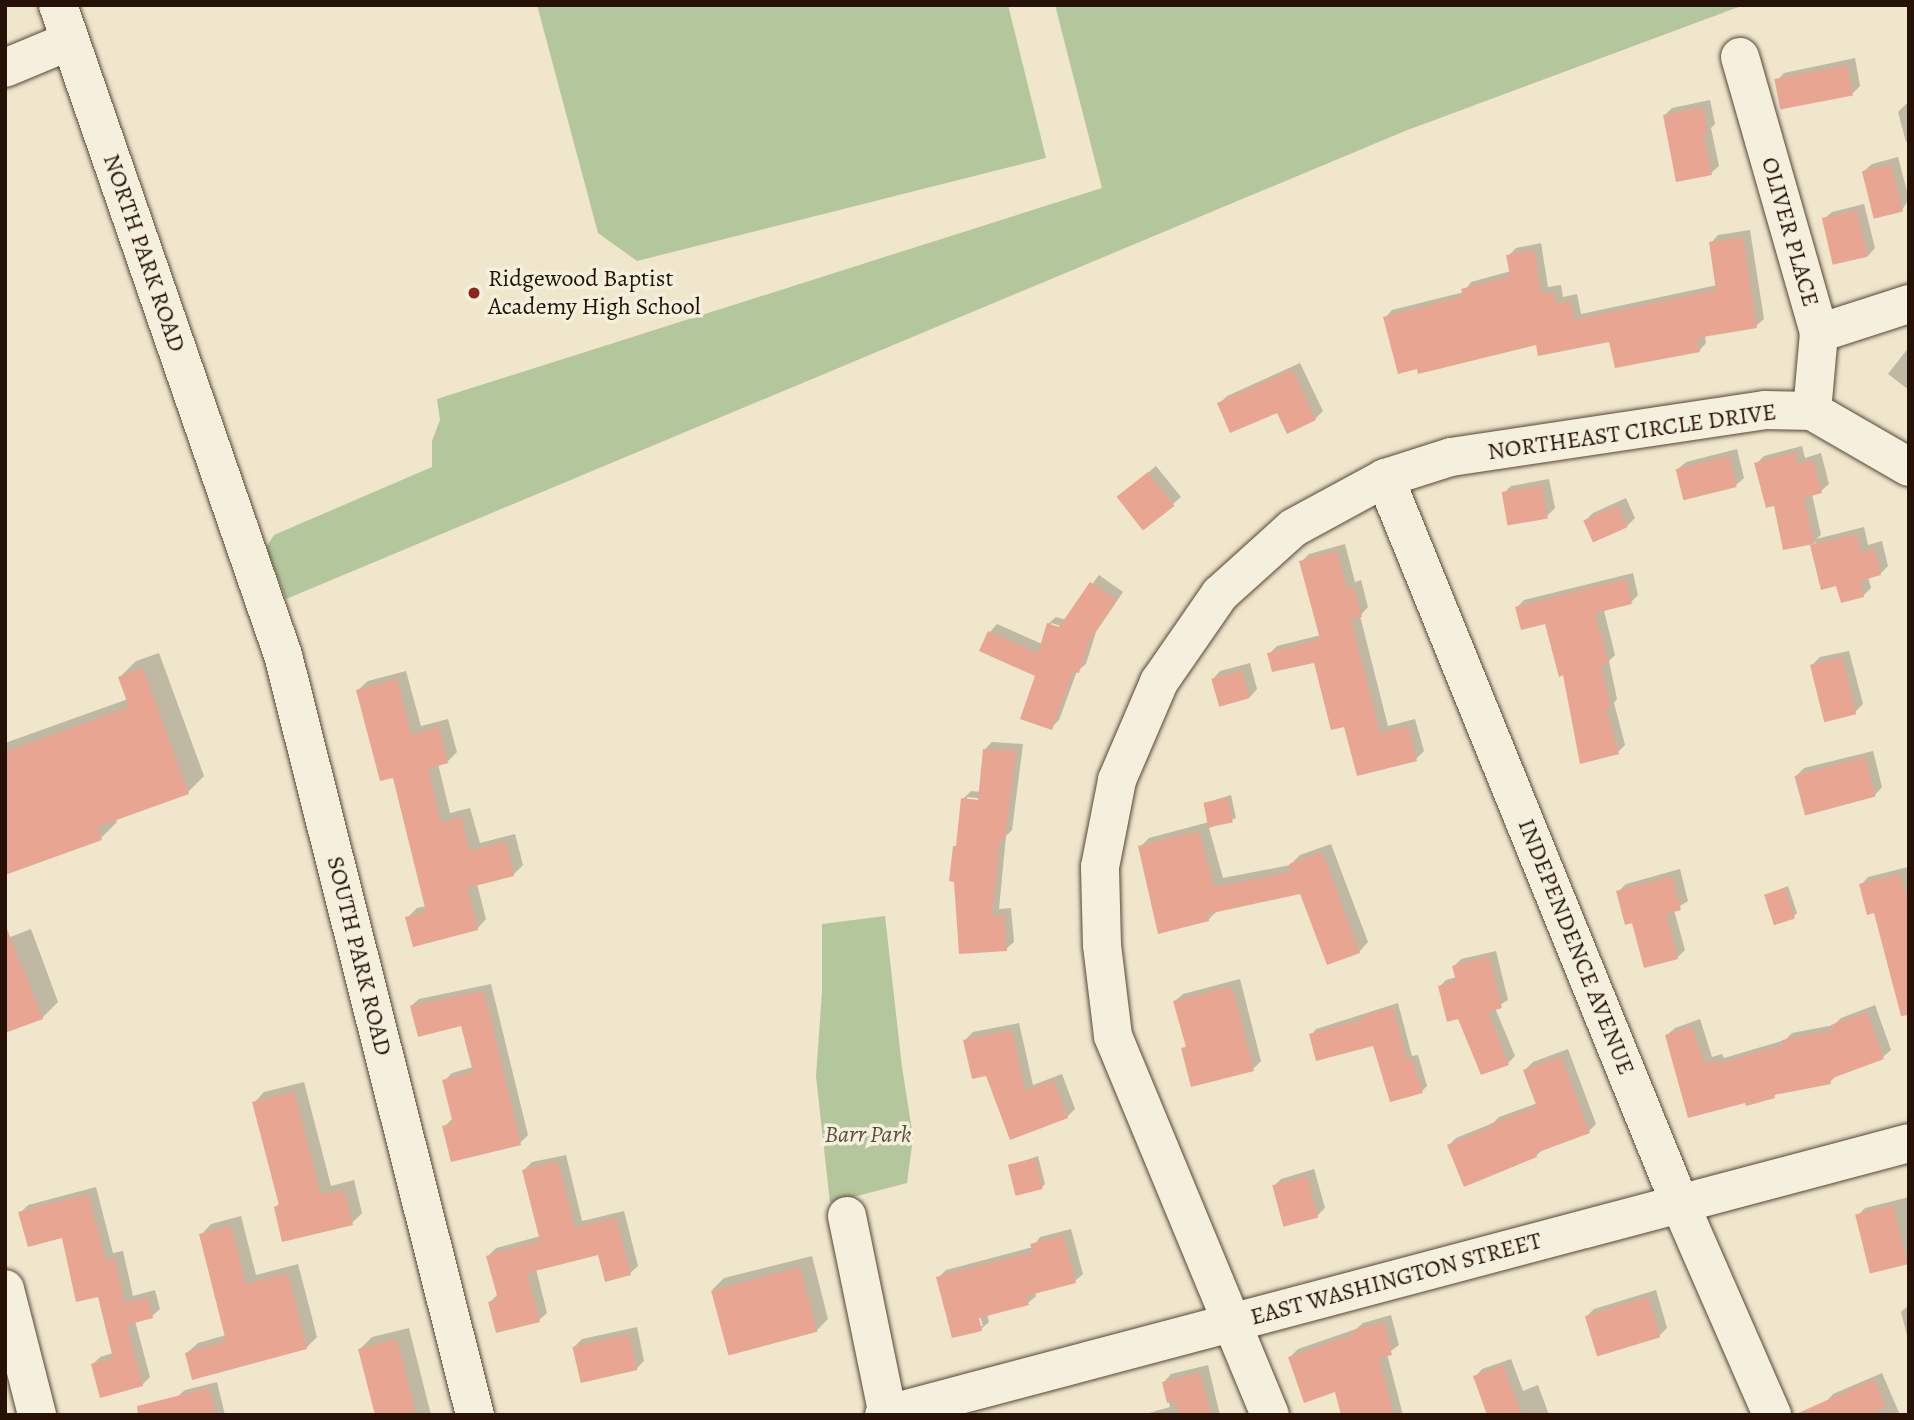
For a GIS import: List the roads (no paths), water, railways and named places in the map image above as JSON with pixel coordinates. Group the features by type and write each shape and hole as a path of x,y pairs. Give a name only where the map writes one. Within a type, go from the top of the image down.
{"street":[{"name":"NORTH PARK ROAD","path":"58,5 230,501"},
{"path":"5,68 70,41"},
{"name":"OLIVER PLACE","path":"1740,57 1819,333 1812,411"},
{"path":"1819,333 1909,304"},
{"name":"NORTHEAST CIRCLE DRIVE","path":"1270,1415 1113,1036 1102,945 1100,867 1116,780 1158,682 1220,594 1293,528 1385,478 1451,457 1765,410 1812,411 1909,467"},
{"name":"INDEPENDENCE AVENUE","path":"1385,478 1680,1204 1772,1415"},
{"name":"SOUTH PARK ROAD","path":"230,501 283,655 475,1415"},
{"name":"EAST WASHINGTON STREET","path":"886,1414 1909,1143"},
{"path":"848,1216 886,1414"},
{"path":"5,1289 37,1415"}],"place":[{"name":"Ridgewood Baptist Academy High School","path":"474,293"}],"park label":[{"name":"Barr Park","path":"868,1135"}]}
